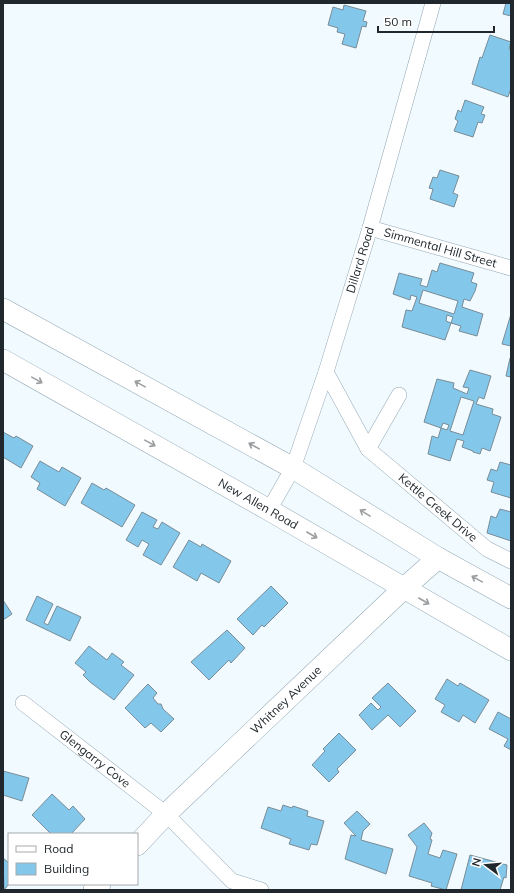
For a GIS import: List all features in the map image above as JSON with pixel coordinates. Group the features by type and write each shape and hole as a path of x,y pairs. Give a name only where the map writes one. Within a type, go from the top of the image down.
{"main road":[{"path":"3,309 293,468 438,558 511,598"},
{"name":"New Allen Road","path":"3,360 269,510 403,589 511,650"},
{"name":"Whitney Avenue","path":"138,844 166,814 403,589 438,558"}],"street":[{"name":"Dillard Road","path":"269,510 293,468 326,372 370,228 433,3"},
{"name":"Simmental Hill Street","path":"370,228 511,268"},
{"name":"Kettle Creek Drive","path":"326,372 368,449 487,549 511,561"},
{"path":"368,449 399,394"},
{"name":"Glengarry Cove","path":"23,703 166,814 232,881 261,890"}],"building":[{"path":"506,3 511,3 511,16 503,14"},
{"path":"344,5 366,11 363,21 367,22 366,27 362,26 356,48 342,44 345,34 337,32 338,28 328,25 333,7 343,10"},
{"path":"490,35 511,42 509,49 511,50 511,88 508,97 472,84 480,57 482,58"},
{"path":"465,100 484,107 481,114 485,115 482,123 478,122 473,137 454,131 458,121 455,119 458,110 461,112"},
{"path":"440,170 459,176 453,193 458,195 454,207 430,199 433,189 429,188 433,177 437,178"},
{"path":"440,263 474,273 471,282 477,284 475,291 470,301 464,299 462,307 483,314 477,336 459,331 461,326 451,323 445,340 402,327 406,310 412,311 417,297 411,295 410,300 393,294 399,273 422,279 420,285 427,287 432,270 437,272","holes":["423,290 458,301 454,314 419,303","447,315 453,317 451,323 446,321"]},
{"path":"511,314 511,346 502,344"},
{"path":"511,358 511,377 506,376"},
{"path":"470,370 491,376 484,399 479,397 476,404 493,409 492,414 501,417 490,451 482,448 480,454 473,452 462,447 464,441 457,439 450,461 428,454 432,436 438,438 441,428 424,422 437,379 454,383 453,388 467,394 469,388 463,387","holes":["461,397 474,401 463,435 450,431","443,423 449,425 447,430 441,428"]},
{"path":"3,432 14,438 16,436 33,446 21,468 3,457"},
{"path":"40,461 59,472 62,467 81,478 65,506 37,489 40,483 31,477"},
{"path":"500,462 511,465 511,498 491,492 494,482 487,480 491,469 497,471"},
{"path":"92,483 104,490 106,488 135,505 122,527 81,503"},
{"path":"500,509 511,512 511,541 487,533 491,516 496,518"},
{"path":"142,512 157,520 153,527 158,529 162,522 180,533 161,565 143,555 149,544 142,540 138,547 126,540"},
{"path":"189,540 201,547 202,544 231,561 219,583 201,573 197,581 173,567"},
{"path":"271,586 288,603 264,627 262,625 253,635 237,619"},
{"path":"37,596 53,604 44,623 48,625 57,606 81,617 70,641 26,620"},
{"path":"3,600 12,614 3,620"},
{"path":"227,630 245,648 231,663 229,660 209,680 191,662"},
{"path":"89,646 107,660 112,653 124,662 121,665 134,675 114,700 90,682 83,675 86,672 75,663"},
{"path":"447,679 458,686 460,683 489,700 475,723 463,715 459,722 441,712 445,705 435,699"},
{"path":"388,683 416,711 400,727 388,715 372,730 359,715 371,703 378,710 381,707 372,698"},
{"path":"148,684 157,693 153,698 158,704 161,704 163,709 174,719 161,732 151,723 145,728 125,708"},
{"path":"498,712 511,719 511,750 504,746 508,739 489,729"},
{"path":"339,733 356,750 337,769 339,772 329,782 312,765 325,751 323,749"},
{"path":"3,771 29,778 22,801 3,795"},
{"path":"52,794 69,810 73,806 85,819 72,833 50,833 32,815"},
{"path":"283,805 292,808 293,806 308,811 307,816 324,821 317,845 311,844 309,850 289,844 291,839 261,828 268,807 281,811"},
{"path":"357,811 370,824 363,831 361,840 393,849 386,874 345,859 351,835 356,836 344,823"},
{"path":"424,823 432,833 430,839 432,840 428,854 440,858 443,850 457,854 446,890 431,886 432,883 409,876 417,847 408,835"},
{"path":"470,855 507,865 506,878 504,877 500,890 461,890"},
{"path":"3,858 8,862 8,885 4,890"}]}
